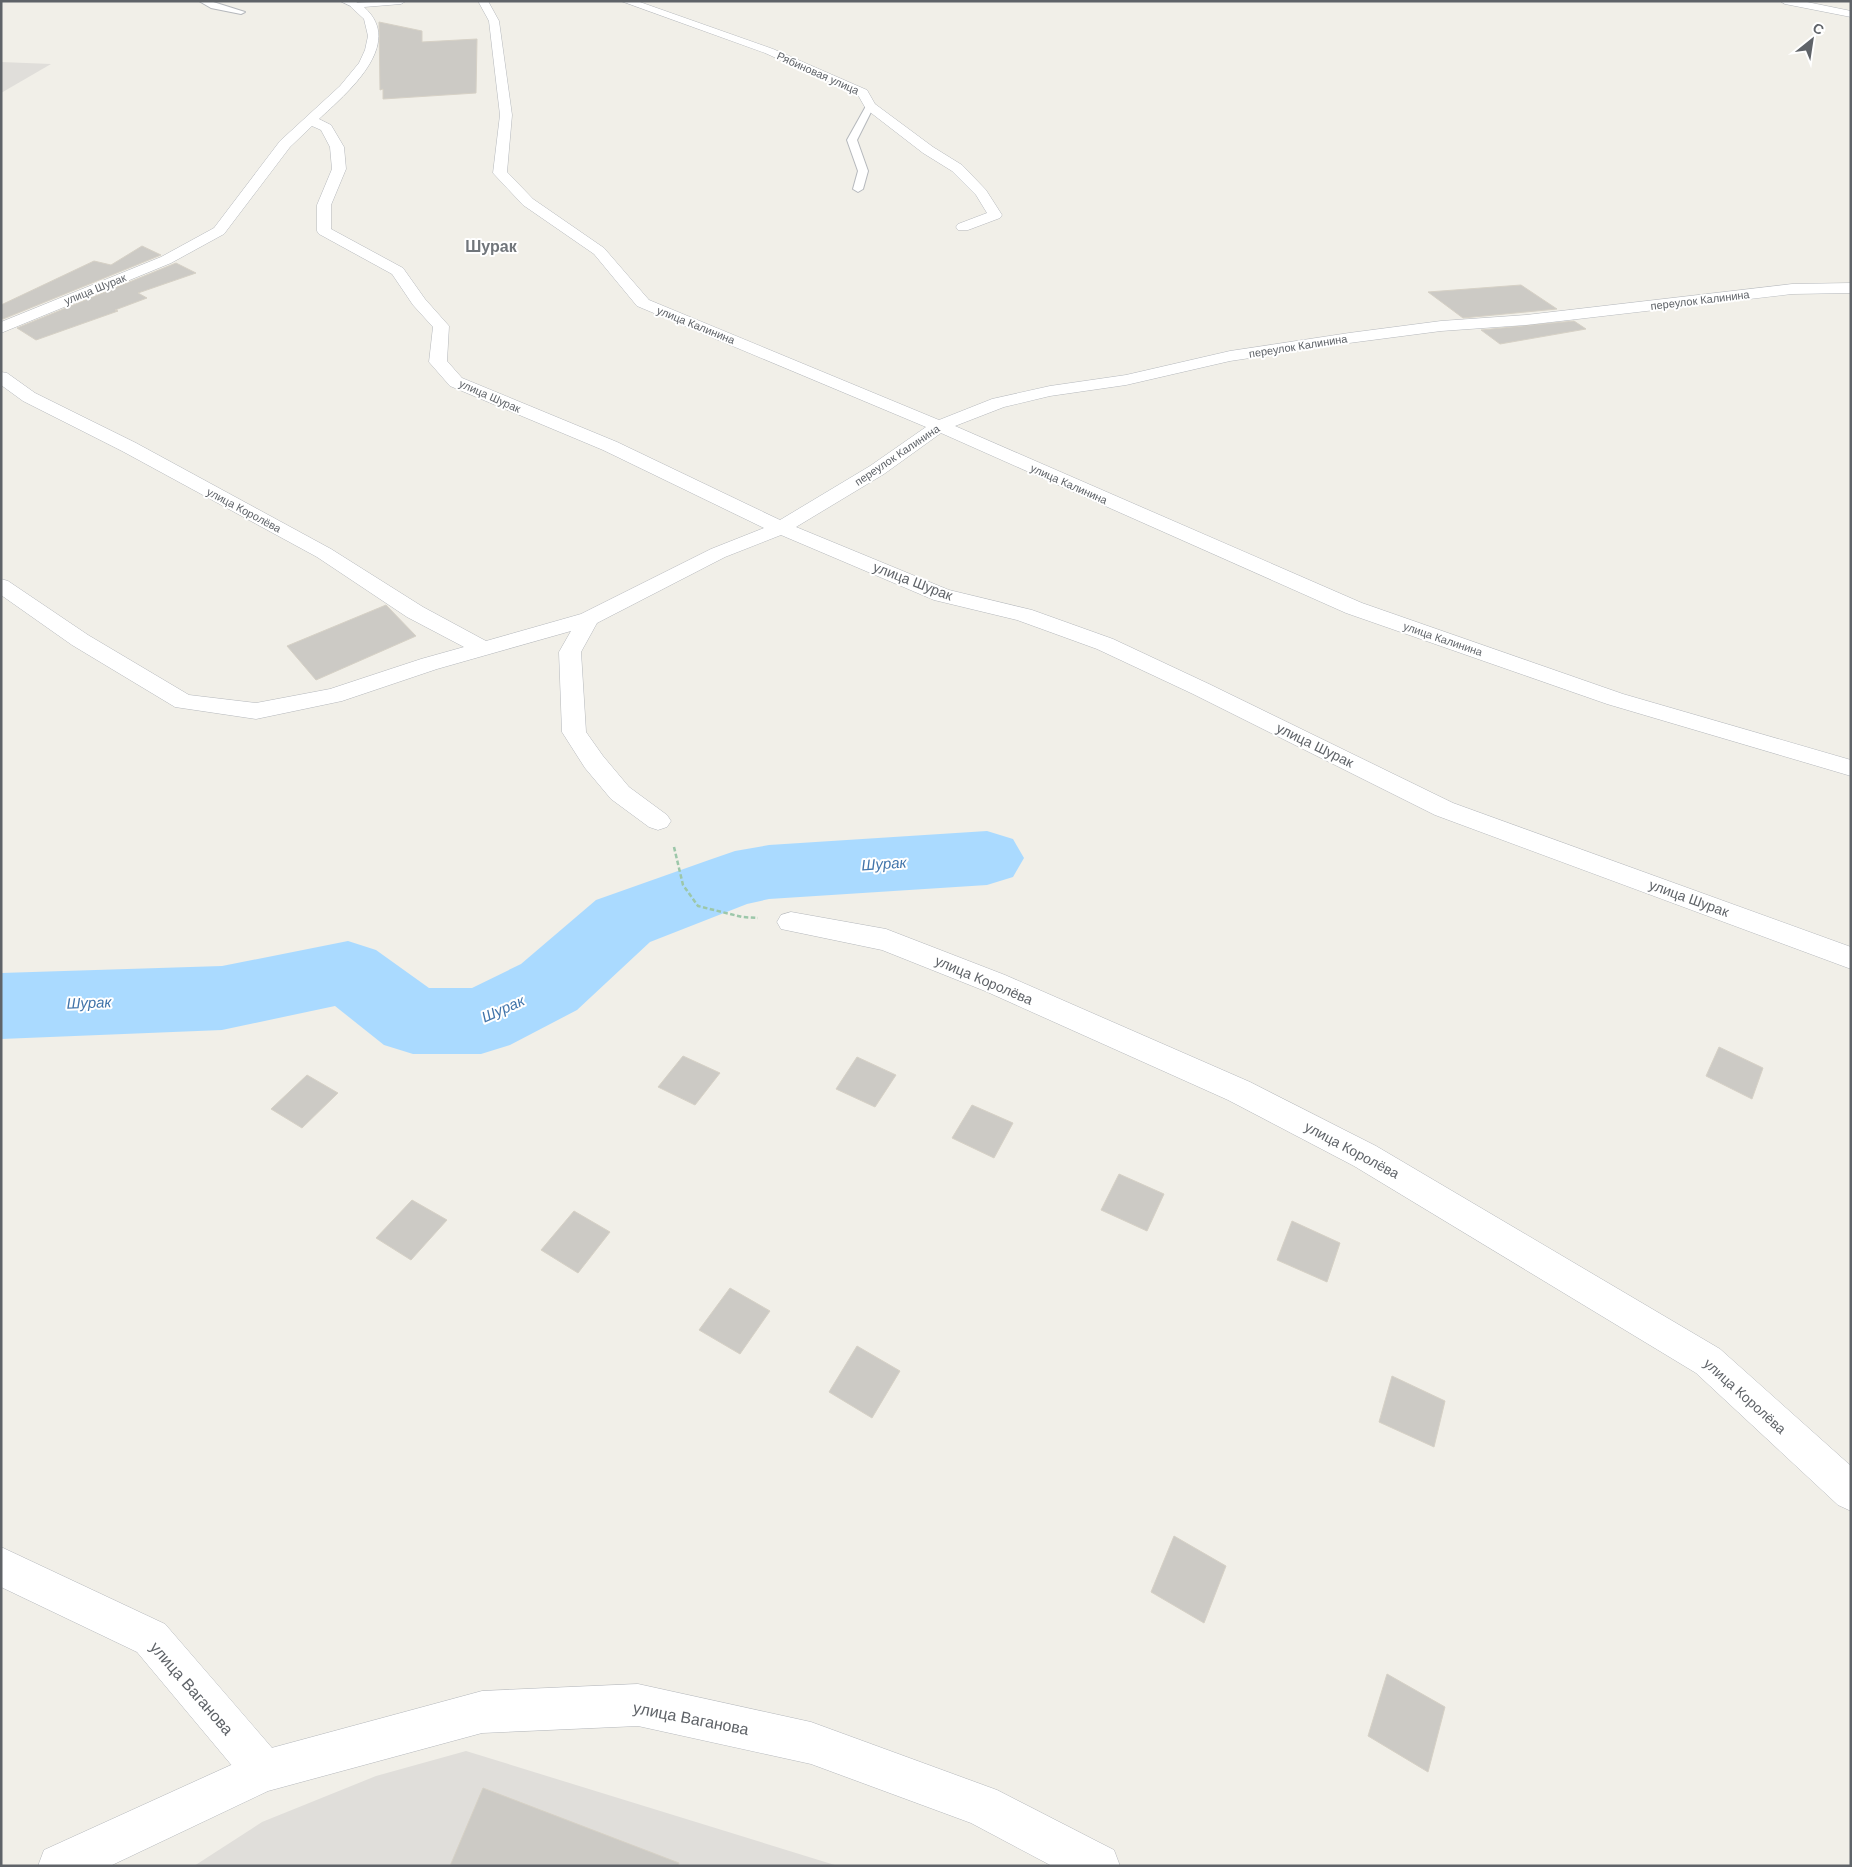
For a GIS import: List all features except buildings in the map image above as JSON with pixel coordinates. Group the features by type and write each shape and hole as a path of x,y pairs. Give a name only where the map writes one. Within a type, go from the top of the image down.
{"street":[{"path":"350,3 401,1"},
{"name":"улица Калинина","path":"483,1 494,21 506,115 500,173 528,202 599,251 643,303 939,426 1354,608 1615,699 1851,768"},
{"name":"Рябиновая улица","path":"626,1 769,51 863,93 870,106 928,150 957,168 981,193 995,215 963,227"},
{"path":"1785,1 1851,14"},
{"name":"улица Шурак","path":"1,328 166,260 219,230 285,144 360,73 374,39 370,20 350,3"},
{"name":"улица Шурак","path":"311,120 326,128 337,147 339,170 324,205 324,231 398,272 441,326 438,362 456,382 610,446 781,528 942,595 1024,615 1106,644 1210,693 1444,810 1851,958"},
{"name":"переулок Калинина","path":"781,528 877,470 939,426 998,403 1050,391 1126,380 1230,356 1441,326 1526,320 1792,289 1851,288"},
{"name":"улица Королёва","path":"1,377 29,397 128,447 324,553 414,612 484,649"},
{"path":"1,585 80,640 183,702 256,711 334,696 430,664 589,619 718,553 781,528"},
{"path":"589,619 570,652 574,732 594,762 620,793 658,821"},
{"name":"улица Королёва","path":"791,922 886,940 995,983 1240,1091 1365,1156 1708,1361 1851,1492"},
{"name":"улица Ваганова","path":"1,1566 151,1638 264,1771"},
{"name":"улица Ваганова","path":"60,1866 264,1771 482,1712 638,1705 811,1743 982,1805 1098,1866"}],"lane":[{"path":"203,1 214,6 241,12"},
{"path":"858,189 863,172 852,140 870,106"}],"path":[{"path":"658,821 676,851 683,885 698,906 742,917 791,922"}],"shaded area":[{"path":"1,62 51,64 1,93"},
{"path":"466,1751 838,1866 194,1866 262,1822 376,1776"}],"waterway":[{"name":"Шурак","path":"1,1006 222,998 348,972 413,1021 481,1021 549,987 623,921 735,879 769,872 987,858"}],"district":[{"name":"Шурак","path":"491,246"}]}
